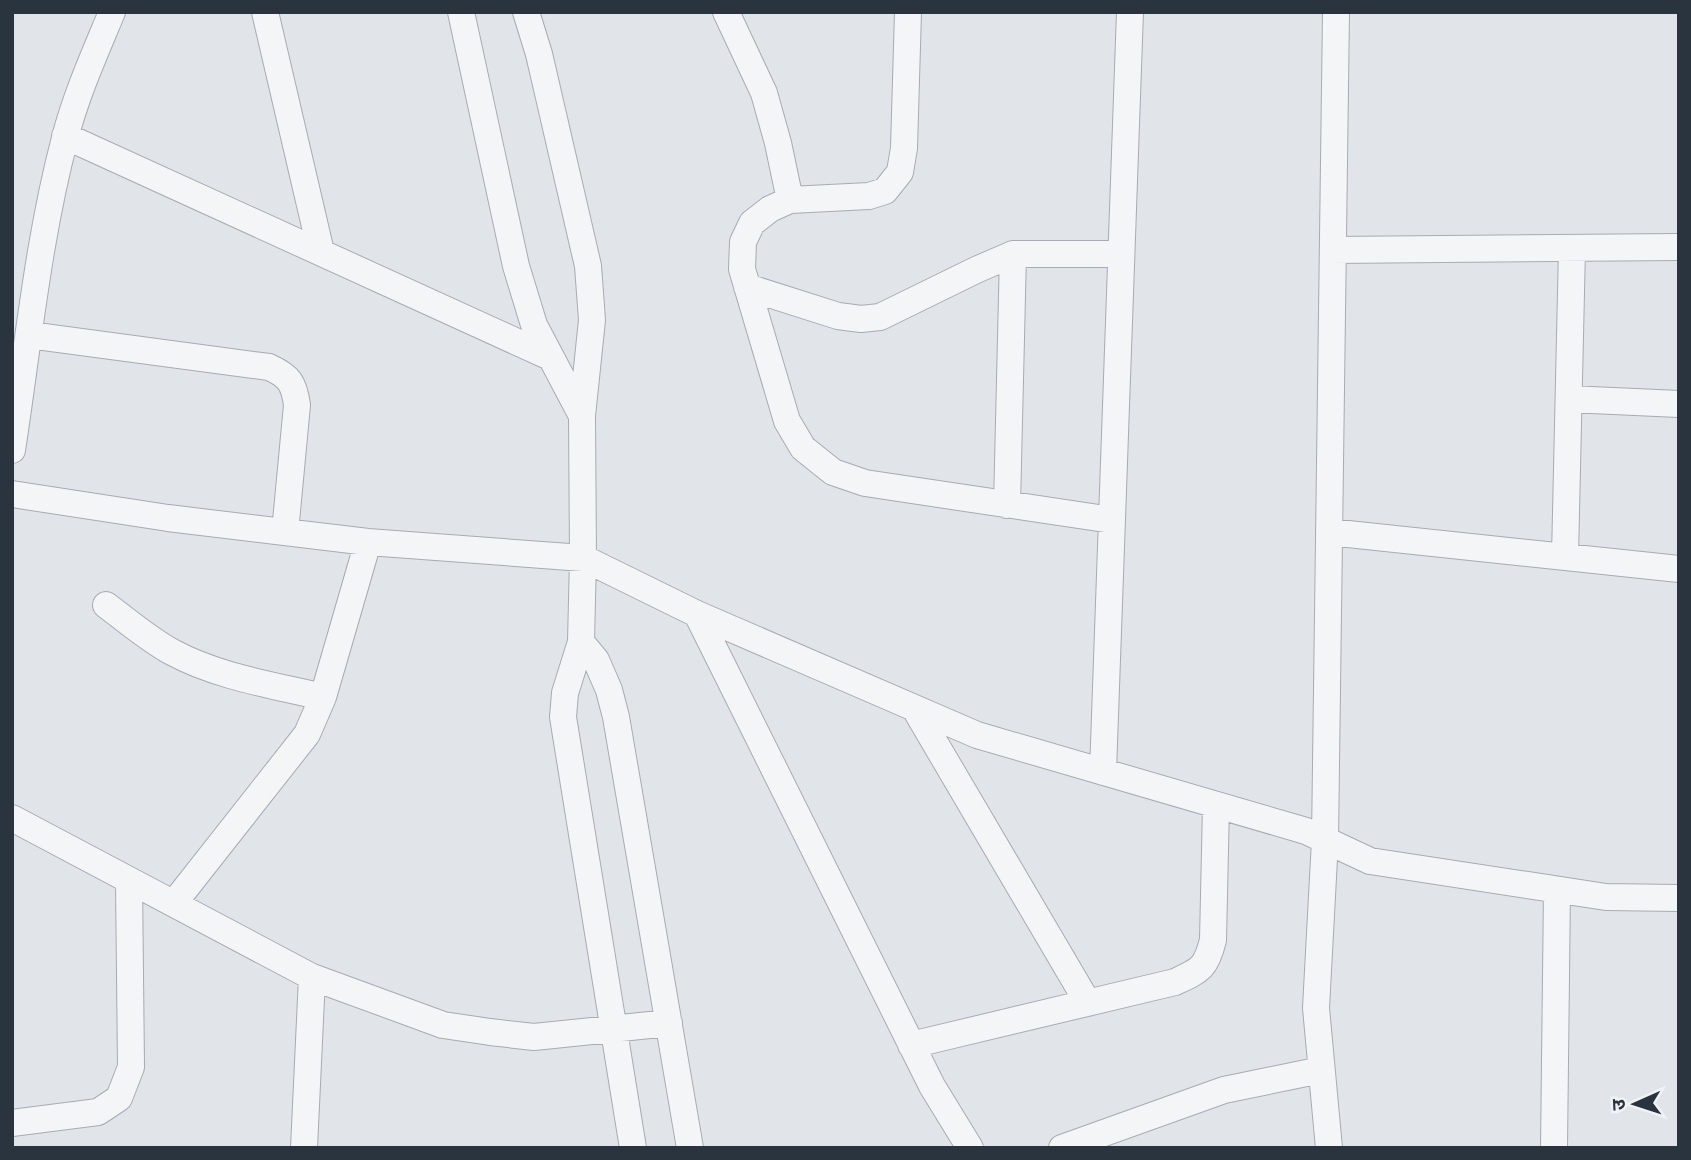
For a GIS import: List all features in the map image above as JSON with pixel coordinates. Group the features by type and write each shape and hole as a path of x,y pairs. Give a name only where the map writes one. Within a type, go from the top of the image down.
{"street":[{"path":"12,450 46,221 65,136 112,12"},
{"path":"265,12 321,252"},
{"path":"461,12 516,266 534,325 582,416"},
{"path":"526,12 539,54 588,266 592,320 582,416 581,642 565,693 563,717 633,1148"},
{"path":"726,12 764,93 790,200"},
{"path":"908,12 904,148 900,172 885,191 869,196 790,200 770,209 752,223 743,242 742,269 787,421 803,448 833,472 866,483 1112,520"},
{"path":"1103,772 1130,12"},
{"path":"1329,1148 1316,1008 1325,840 1336,12"},
{"path":"65,136 550,357"},
{"path":"1333,250 1679,247"},
{"path":"1565,557 1572,248"},
{"path":"747,287 838,316 861,319 880,317 1013,254 1121,254"},
{"path":"1007,505 1013,254"},
{"path":"29,335 269,367 284,373 295,388 297,405 285,532"},
{"path":"1569,398 1679,404"},
{"path":"12,494 168,518 368,542 583,558 697,614 976,735 1306,831 1370,861 1606,897 1679,898"},
{"path":"1329,532 1679,569"},
{"path":"174,903 307,734 323,697 368,542"},
{"path":"106,605 172,652 232,675 323,697"},
{"path":"697,614 911,1045 932,1086 970,1148"},
{"path":"581,642 596,660 609,690 616,717 690,1148"},
{"path":"915,709 1088,1003"},
{"path":"911,1045 1175,982 1195,974 1208,960 1213,940 1216,805"},
{"path":"12,818 312,978 443,1025 534,1037 669,1023"},
{"path":"12,1123 98,1112 119,1098 131,1067 129,881"},
{"path":"1554,1148 1558,890"},
{"path":"304,1148 312,978"},
{"path":"1062,1148 1224,1090 1321,1070"}]}
